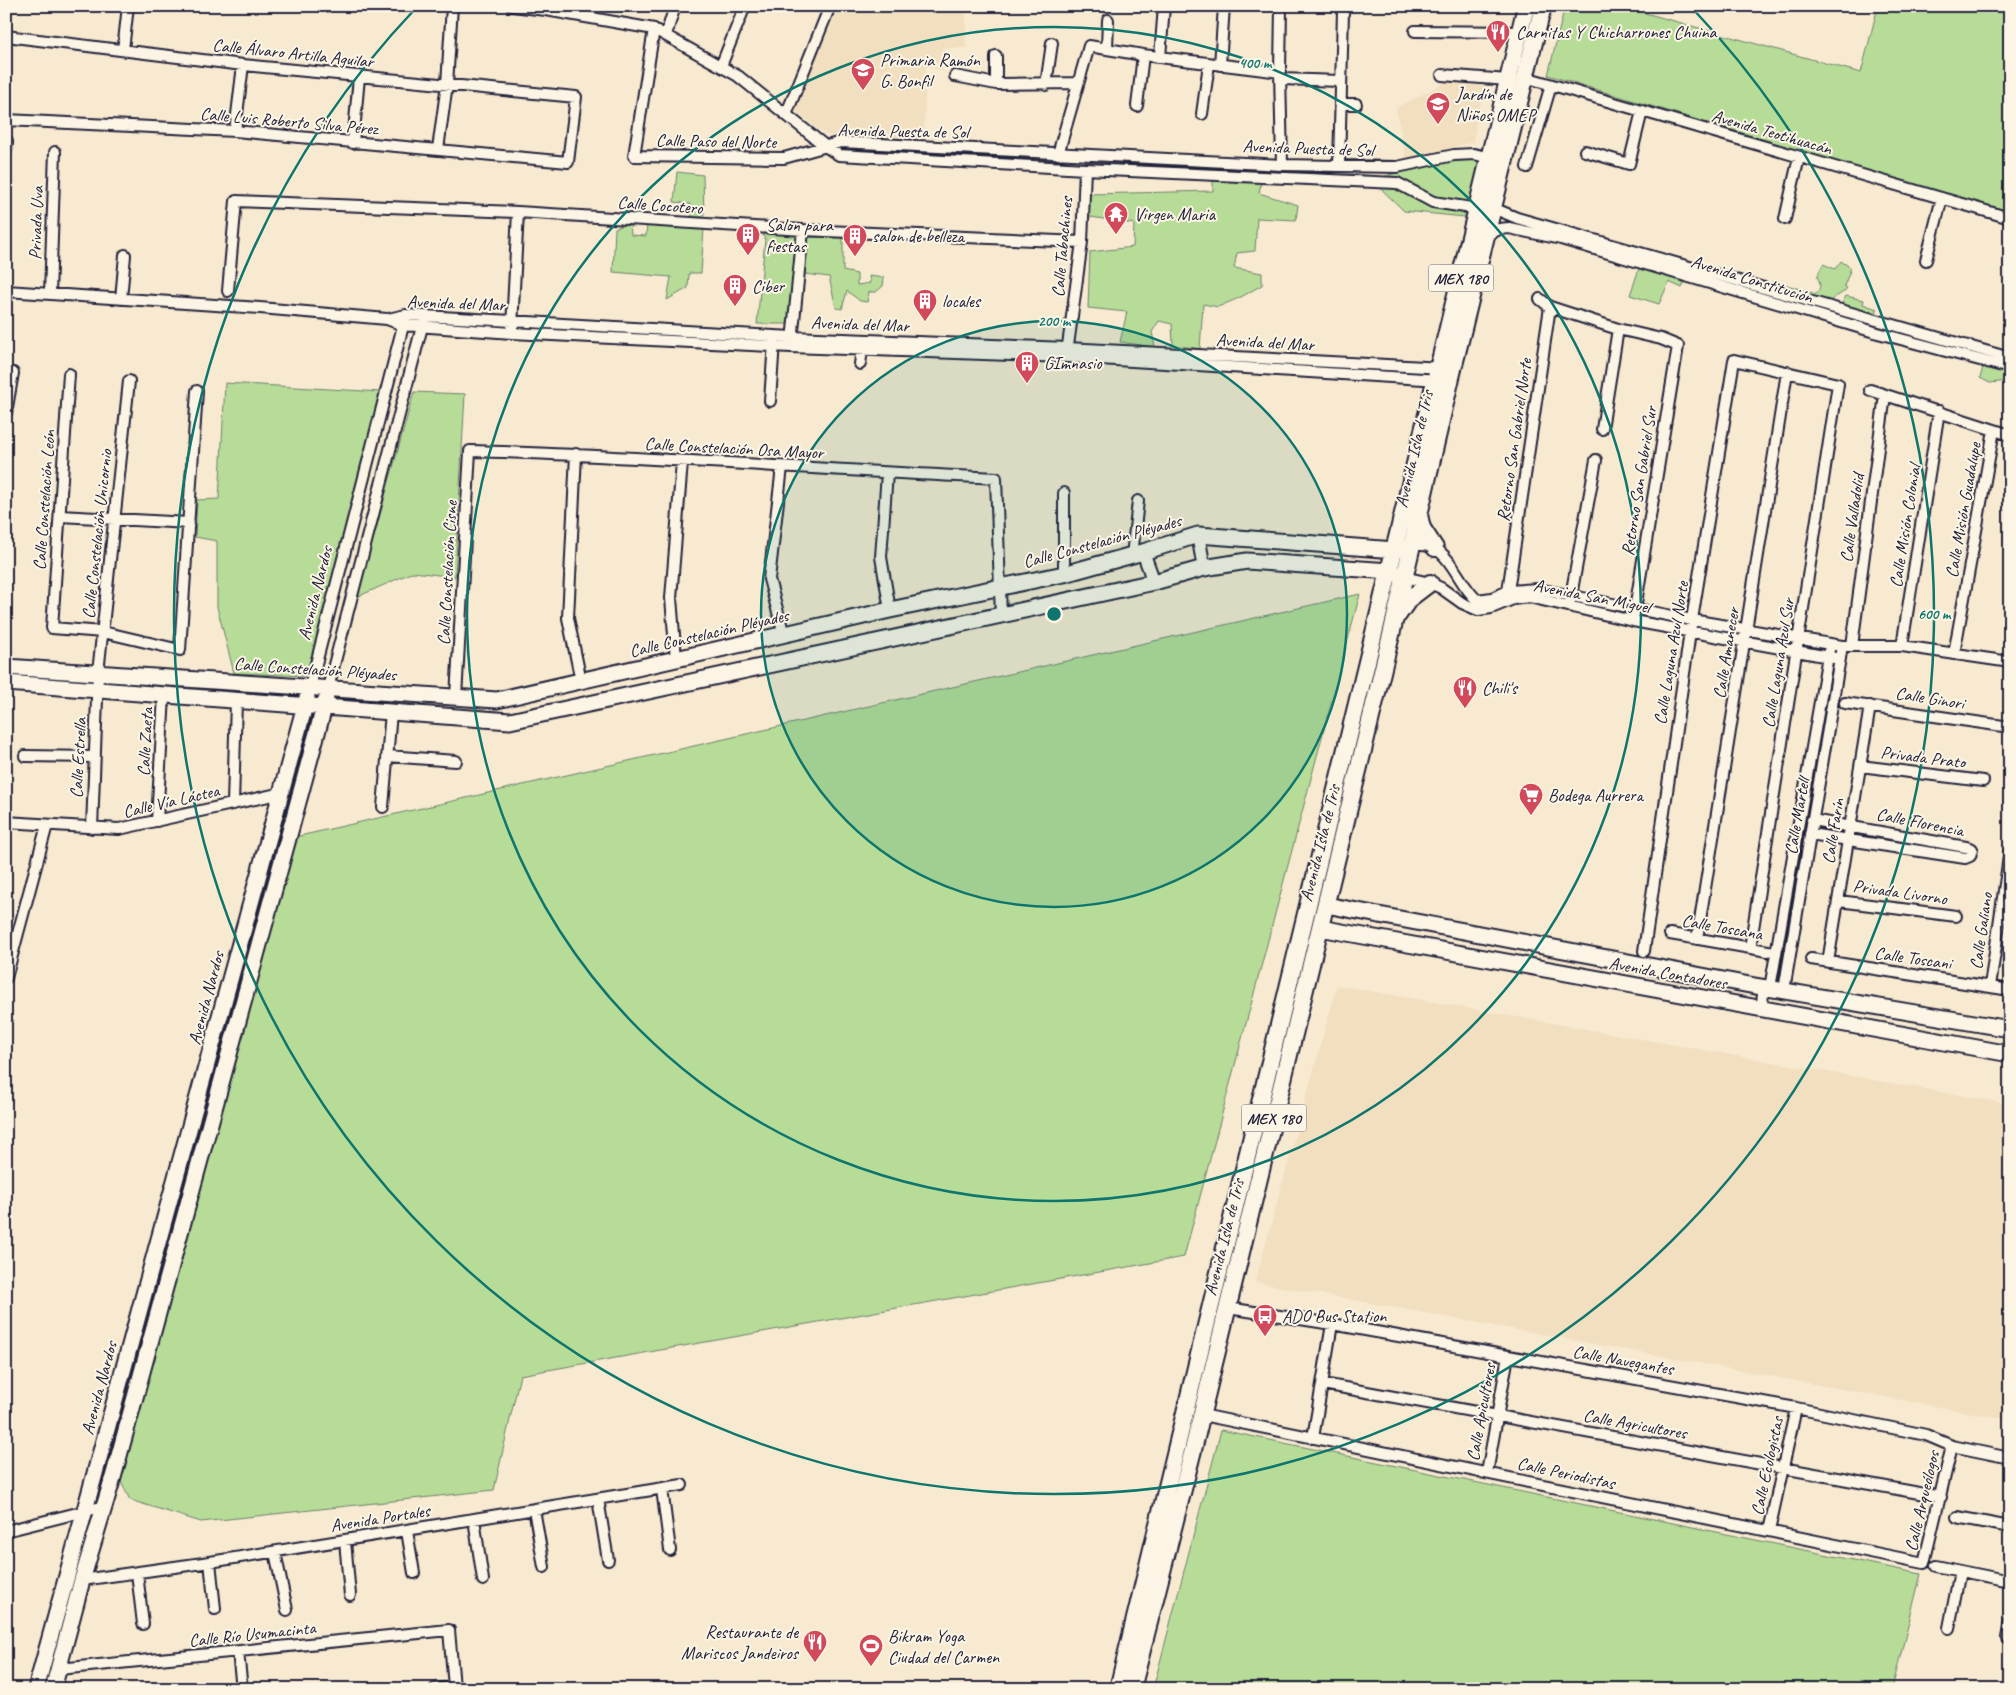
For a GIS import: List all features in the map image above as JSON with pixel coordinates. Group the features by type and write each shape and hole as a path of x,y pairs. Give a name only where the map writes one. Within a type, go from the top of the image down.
{"main road":[{"name":"Avenida Isla de Tris","path":"1132,1689 1202,1415 1395,618 1397,574 1395,550 1486,236 1490,158 1526,6"},
{"name":"Avenida Isla de Tris","path":"1118,1689 1397,574 1411,546 1419,515 1445,374 1486,209 1503,169 1543,6"},
{"path":"1490,158 1503,169"},
{"path":"1419,515 1422,528 1435,548"},
{"name":"Calle Constelación Pléyades","path":"6,667 497,700 890,610 1064,574 1198,535 1395,550 1411,546"},
{"path":"6,684 510,721 1001,616 1154,582 1204,568 1248,562 1397,574"},
{"path":"1395,618 1409,599 1430,583"},
{"name":"Avenida Nardos","path":"36,1689 310,687"},
{"name":"Avenida Nardos","path":"53,1689 82,1580 105,1506 328,688"},
{"name":"Avenida Contadores","path":"1326,905 1777,989 2010,1028"},
{"name":"Avenida Contadores","path":"1320,928 2010,1054"}],"street":[{"path":"123,50 128,6"},
{"path":"438,149 447,84 452,6"},
{"path":"512,6 654,29 738,76 825,146"},
{"path":"666,36 675,6"},
{"path":"721,66 745,6"},
{"path":"786,115 830,6"},
{"path":"1160,57 1164,6"},
{"path":"1220,65 1224,6"},
{"path":"1281,6 1282,165"},
{"path":"1339,166 1343,11"},
{"path":"1107,49 1108,20"},
{"name":"Calle Paso del Norte","path":"654,29 634,156 784,158 825,146"},
{"path":"1415,31 1520,32"},
{"name":"Calle Álvaro Artilla Aguilar","path":"6,36 243,65 576,97 568,162"},
{"path":"1046,85 1052,43"},
{"path":"1058,154 1089,46 1220,65 1280,76 1340,81"},
{"path":"1137,106 1143,55"},
{"path":"996,56 996,84"},
{"path":"1202,114 1209,64"},
{"path":"235,131 243,65"},
{"path":"1442,75 1508,80"},
{"path":"955,76 996,84 1046,85 1078,83"},
{"path":"353,143 359,77"},
{"name":"Avenida Teotihuacán","path":"1525,77 2010,218"},
{"path":"1527,167 1552,85"},
{"path":"1340,104 1356,104"},
{"path":"1585,151 1629,164 1642,111"},
{"name":"Calle Luis Roberto Silva Pérez","path":"6,120 235,131 568,162"},
{"path":"6,152 7,141"},
{"name":"Avenida Puesta de Sol","path":"825,146 841,142 1282,165 1397,167 1454,155 1474,154 1490,158"},
{"path":"893,158 894,145"},
{"name":"Avenida Puesta de Sol","path":"825,146 839,155 1397,184 1433,202 1486,209"},
{"path":"970,148 970,162"},
{"name":"Privada Uva","path":"50,294 55,152"},
{"path":"1035,166 1036,152"},
{"path":"1785,219 1800,157"},
{"path":"1397,167 1397,184"},
{"name":"Calle Tabachines","path":"1067,352 1082,242 1085,169"},
{"path":"1926,260 1942,198"},
{"name":"Calle Cocotero","path":"228,291 236,201 518,212 803,230 1082,242"},
{"name":"Avenida Constitución","path":"1486,209 1517,218 1534,227 1724,276 2010,358"},
{"path":"512,333 518,212"},
{"name":"Avenida Constitución","path":"1486,236 1499,229 1534,227"},
{"path":"792,342 803,230"},
{"name":"Avenida Constitución","path":"1562,234 1721,287 1933,348 2010,368"},
{"path":"121,299 124,255"},
{"path":"1721,287 1724,276"},
{"name":"Avenida del Mar","path":"6,291 260,308 404,320 512,322 774,341 1067,352 1445,374"},
{"path":"1540,299 1550,307 1618,329 1602,429"},
{"name":"Retorno San Gabriel Norte","path":"1508,591 1550,307"},
{"name":"Avenida Nardos","path":"310,687 404,320"},
{"name":"Avenida del Mar","path":"424,321 512,333 774,341"},
{"name":"Avenida Nardos","path":"328,688 424,321"},
{"name":"Retorno San Gabriel Sur","path":"1618,329 1661,339 1678,346 1633,621"},
{"path":"1933,348 1937,337"},
{"path":"770,401 774,341"},
{"name":"Avenida del Mar","path":"792,342 862,350 1067,352"},
{"path":"860,364 862,350"},
{"name":"Calle Laguna Azul Norte","path":"1644,951 1690,632 1734,360 1787,372"},
{"name":"Calle Laguna Azul Sur","path":"1750,948 1838,384 1787,372"},
{"name":"Calle Amanecer","path":"1698,939 1787,372"},
{"path":"6,413 13,373"},
{"name":"Calle Constelación León","path":"69,374 52,628 103,632"},
{"name":"Calle Constelación Unicornio","path":"98,690 98,673 116,519 129,381"},
{"path":"1870,390 2010,435"},
{"path":"103,632 180,650 197,391"},
{"name":"Calle Valladolid","path":"1847,646 1885,395"},
{"name":"Calle Misión Colonial","path":"1902,646 1939,411"},
{"name":"Calle Misión Guadalupe","path":"1954,654 1994,430"},
{"name":"Calle Constelación Osa Mayor","path":"470,451 576,454 682,462 996,478 999,587"},
{"name":"Calle Constelación Cisne","path":"456,697 470,451"},
{"path":"576,454 568,618 581,681"},
{"path":"1570,606 1596,460"},
{"path":"676,659 671,598 682,462"},
{"path":"782,467 769,580 784,635"},
{"path":"887,473 881,557 890,610"},
{"path":"1064,493 1064,574"},
{"path":"1138,501 1137,554 1154,582"},
{"path":"60,516 189,523"},
{"path":"1198,535 1204,568"},
{"path":"1411,546 1422,544 1435,548"},
{"name":"Avenida San Miguel","path":"1435,548 1451,564 1469,594 1477,600 1492,598 1508,591 1538,589 1692,620 1830,644 1847,646 1902,646 2010,662"},
{"name":"Avenida San Miguel","path":"1397,574 1442,588 1462,602 1478,610 1491,608 1513,599 1529,597 1633,621 1840,659"},
{"path":"999,587 1001,616"},
{"name":"Calle Martell","path":"1777,989 1794,853 1830,644"},
{"name":"Calle Martell","path":"1777,989 1810,834 1840,659 1847,646"},
{"name":"Calle Estrella","path":"92,828 98,690"},
{"name":"Calle Zaeta","path":"157,821 164,695"},
{"path":"497,700 497,720"},
{"path":"233,804 236,701"},
{"name":"Calle Ginori","path":"1845,703 2010,727"},
{"name":"Calle Farín","path":"1828,962 1870,706"},
{"path":"383,807 391,712"},
{"path":"25,756 95,756"},
{"path":"387,756 456,760"},
{"name":"Privada Prato","path":"1860,766 1983,781"},
{"path":"1805,787 1818,788"},
{"name":"Calle Vía Láctea","path":"6,822 120,829 282,793"},
{"name":"Calle Florencia","path":"1810,834 1847,838 1965,858 1970,856 1972,850 1966,847 1812,820"},
{"path":"6,978 47,825"},
{"path":"1910,849 1911,837"},
{"name":"Calle Galiano","path":"1990,986 2010,850"},
{"path":"1794,853 1806,854"},
{"name":"Privada Livorno","path":"1839,901 1956,916"},
{"name":"Calle Toscana","path":"1670,934 1768,951"},
{"name":"Calle Toscani","path":"1811,959 2010,990"},
{"path":"1761,1009 1763,995 1777,989"},
{"name":"Calle Navegantes","path":"1228,1308 1332,1324 1796,1408 1926,1435 1952,1446 2010,1458"},
{"path":"1313,1438 1332,1324"},
{"name":"Calle Apicultores","path":"1487,1473 1508,1356"},
{"name":"Calle Agricultores","path":"1323,1384 1941,1496"},
{"name":"Calle Ecologistas","path":"1769,1531 1796,1408"},
{"name":"Calle Periodistas","path":"1202,1415 1924,1563"},
{"name":"Calle Arqueólogos","path":"1924,1563 1952,1446"},
{"name":"Avenida Portales","path":"82,1580 345,1541 682,1485"},
{"path":"662,1489 670,1550"},
{"path":"598,1499 608,1560"},
{"path":"6,1531 105,1506"},
{"path":"534,1509 544,1566"},
{"path":"1957,1517 2010,1527"},
{"path":"474,1519 483,1580"},
{"path":"407,1531 414,1573"},
{"path":"345,1541 350,1595"},
{"path":"275,1552 287,1610"},
{"path":"210,1562 214,1609"},
{"path":"1936,1566 2010,1581"},
{"path":"1949,1628 1960,1571"},
{"path":"136,1572 143,1624"},
{"path":"2006,1638 2010,1622"},
{"name":"Calle Río Usumacinta","path":"59,1669 449,1630 454,1687 435,1689"},
{"path":"238,1652 242,1689"}],"shaded area":[{"name":"Primaria Ramón G. Bonfil","path":"836,6 966,6 966,48 943,48 943,71 926,66 924,142 826,135 793,110"},
{"name":"Jardín de Niños OMEP","path":"1448,81 1484,86 1473,142 1406,160 1396,108"},
{"path":"1337,985 2010,1104 2010,1420 1255,1282"}],"green space":[{"path":"1565,6 1620,6 1861,73 1878,6 2002,6 2010,8 2010,212 1964,200 1548,75"},
{"path":"1493,145 1475,218 1404,211 1372,180"},
{"path":"677,172 703,175 704,217 692,217 690,204 674,202"},
{"path":"1213,179 1262,179 1259,193 1298,205 1296,220 1257,218 1255,251 1237,253 1234,268 1262,273 1262,285 1218,307 1203,304 1200,349 1173,345 1172,324 1159,321 1152,332 1155,347 1120,342 1127,312 1088,308 1090,252 1133,247 1134,224 1085,216 1088,194 1213,191"},
{"path":"630,223 631,235 646,236 647,223 704,228 701,273 689,273 688,288 667,300 671,277 613,272 615,228"},
{"path":"761,229 803,230 794,324 757,324 765,239"},
{"path":"807,237 843,238 843,271 857,274 857,285 870,283 869,276 884,278 883,286 876,292 869,292 867,302 860,301 847,291 842,309 836,308 829,277 805,274"},
{"path":"1841,261 1851,268 1844,286 1847,288 1830,302 1771,284 1774,281 1816,294 1820,286 1817,277 1823,264 1835,269"},
{"path":"1640,266 1687,277 1682,288 1669,282 1659,304 1630,295"},
{"path":"1846,296 1864,300 1863,304 1877,309 1876,314 1841,305"},
{"path":"1984,364 2008,372 2008,381 1990,383 1980,378"},
{"path":"225,383 381,392 308,676 234,673 217,607 217,541 195,537 197,500 219,499"},
{"path":"414,392 465,394 455,577 413,572 357,597"},
{"path":"1360,594 1184,1257 520,1375 494,1490 201,1522 130,1500 121,1482 295,837"},
{"path":"1221,1430 1921,1574 1892,1689 1153,1689"}],"place":[{"name":"Carnitas Y Chicharrones Chuina","path":"1498,53"},
{"name":"Primaria Ramón G. Bonfil","path":"863,91"},
{"name":"Jardín de Niños OMEP","path":"1438,125"},
{"name":"Virgen Maria","path":"1116,235"},
{"name":"Salon para fiestas","path":"748,256"},
{"name":"salon de belleza","path":"855,257"},
{"name":"Ciber","path":"735,307"},
{"name":"locales","path":"925,322"},
{"name":"GImnasio","path":"1027,384"},
{"name":"Chili's","path":"1465,709"},
{"name":"Bodega Aurrera","path":"1531,816"},
{"name":"ADO Bus Station","path":"1265,1337"},
{"name":"Restaurante de Mariscos Jandeiros","path":"815,1663"},
{"name":"Bikram Yoga Ciudad del Carmen","path":"871,1667"}]}
